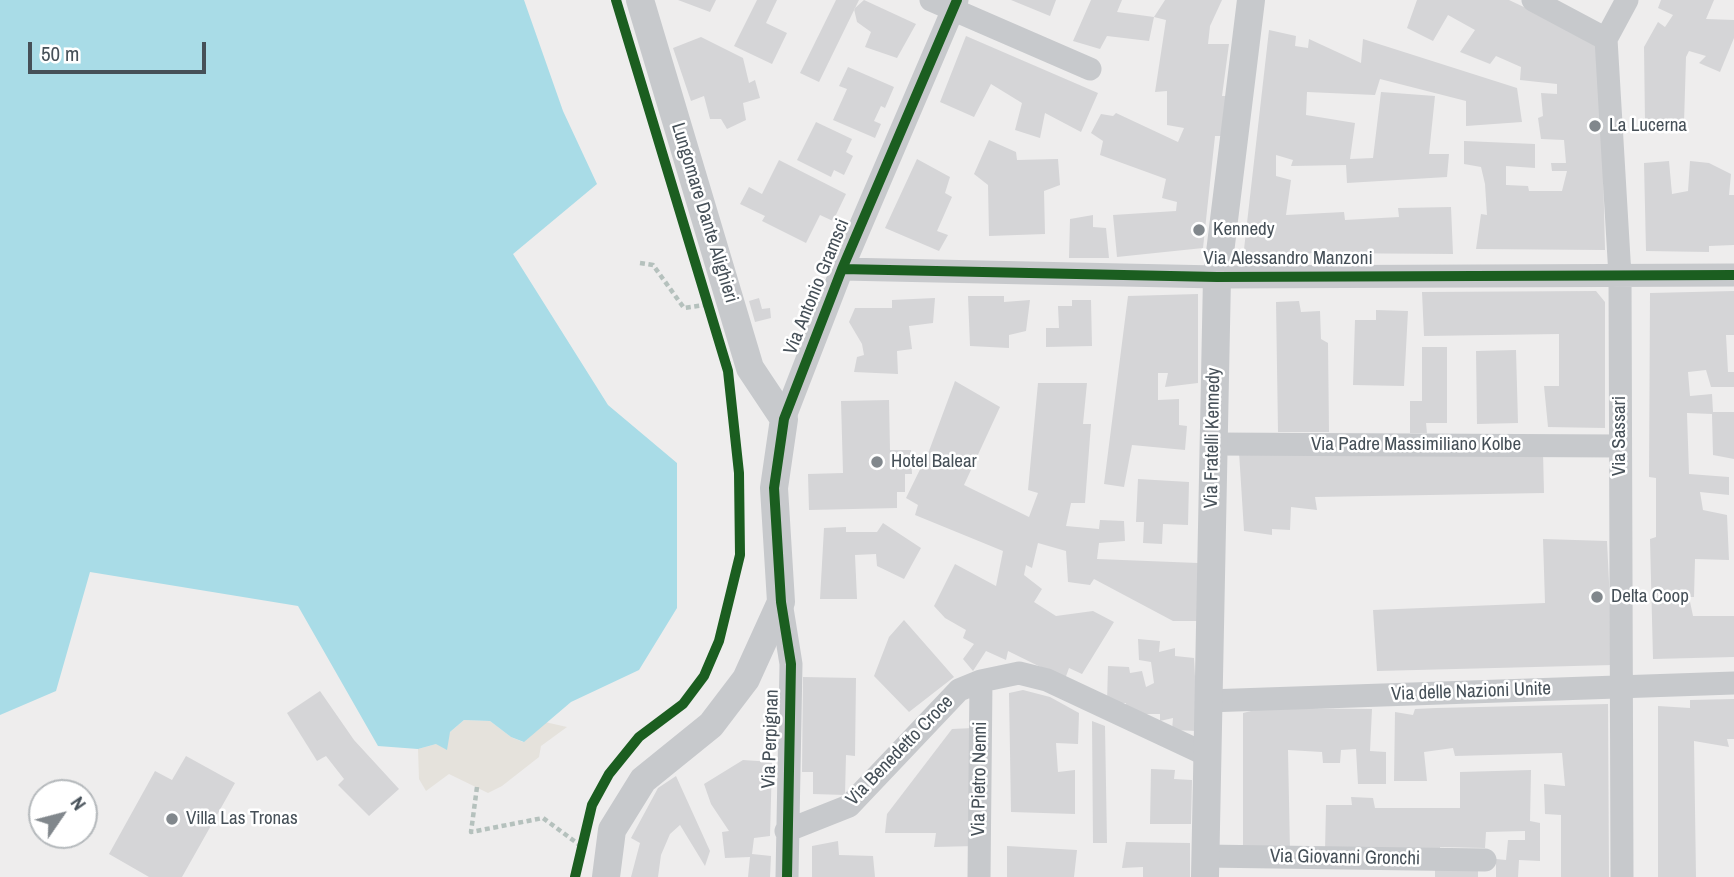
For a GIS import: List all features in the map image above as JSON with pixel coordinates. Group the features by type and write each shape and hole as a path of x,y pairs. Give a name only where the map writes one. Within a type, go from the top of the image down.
{"street":[{"name":"Lungomare Dante Alighieri","path":"639,0 750,368 783,419"},
{"path":"931,0 955,5 1090,69"},
{"name":"Via Fratelli Kennedy","path":"1205,866 1217,277 1251,0"},
{"path":"1533,0 1606,38 1627,0"},
{"name":"Via Antonio Gramsci","path":"781,602 774,488 783,419 842,269 955,5"},
{"name":"Via Sassari","path":"1606,38 1620,276 1622,877"},
{"name":"Via Alessandro Manzoni","path":"842,269 1217,277 1734,275"},
{"name":"Via Padre Massimiliano Kolbe","path":"1213,444 1620,446"},
{"path":"606,872 612,830 643,780 711,725 746,679 781,602"},
{"name":"Via Perpignan","path":"781,602 790,664 787,877"},
{"name":"Via Benedetto Croce","path":"786,831 849,806 959,690 981,681 1019,673 1047,680 1207,755"},
{"name":"Via Pietro Nenni","path":"979,877 981,681"},
{"name":"Via delle Nazioni Unite","path":"1207,701 1734,683"},
{"name":"Via Giovanni Gronchi","path":"1205,866 1485,860"}],"path":[{"path":"640,263 653,265 684,308"},
{"path":"704,291 712,317"},
{"path":"477,787 471,832 543,818 582,841 606,872"},
{"path":"577,861 582,841"}],"sand":[{"path":"464,720 490,721 511,737 523,742 545,722 567,727 541,746 539,757 502,786 488,793 449,774 426,791 419,779 418,749 436,744"}],"water":[{"path":"0,0 524,0 563,111 597,184 513,254 608,405 677,463 677,608 639,670 571,702 524,742 511,737 490,721 464,720 450,732 447,750 436,744 418,749 378,746 298,606 90,572 56,691 0,715"}],"building":[{"path":"678,0 716,0 710,12"},
{"path":"757,0 777,0 766,23 787,33 772,64 734,46"},
{"path":"836,0 859,0 819,82 800,73"},
{"path":"864,0 916,24 897,58 865,47 871,32 857,22 854,9"},
{"path":"1011,0 1056,0 1050,16"},
{"path":"1091,0 1122,0 1117,12 1154,17 1149,41 1107,36 1100,49 1073,41"},
{"path":"1165,0 1222,0 1210,26 1208,44 1229,44 1222,96 1227,96 1221,136 1215,136 1203,248 1117,257 1113,215 1176,211 1177,202 1162,198 1166,179 1100,155 1103,141 1091,133 1101,114 1113,116 1116,113 1178,142 1184,128 1167,125 1167,91 1155,92 1166,20 1154,17"},
{"path":"1417,0 1509,0 1600,43 1605,250 1476,249 1481,214 1487,215 1485,184 1481,167 1464,164 1464,141 1535,144 1535,168 1506,166 1506,185 1528,186 1529,191 1562,191 1567,171 1552,171 1551,163 1566,163 1564,140 1541,139 1538,118 1543,116 1541,93 1557,94 1557,84 1520,80 1521,67 1496,56 1490,64 1460,52 1475,30 1448,15 1433,41 1407,28"},
{"path":"1661,0 1714,0 1706,19 1734,20 1734,38 1720,72 1699,63 1706,56 1689,51 1686,57 1684,123 1645,122 1644,47 1658,22 1665,27 1673,15 1658,8"},
{"path":"1269,30 1296,36 1295,46 1308,48 1309,39 1361,63 1363,39 1517,88 1522,122 1466,126 1466,101 1380,79 1375,95 1307,92 1306,115 1355,123 1350,159 1373,158 1381,92 1435,96 1429,154 1449,154 1447,177 1347,183 1346,165 1291,166 1293,160 1276,155 1276,176 1291,180 1286,215 1344,212 1345,220 1399,217 1398,208 1451,207 1453,254 1314,253 1243,258"},
{"path":"966,36 1098,93 1081,132 1045,113 1040,138 1015,130 1022,103 991,84 974,117 940,102"},
{"path":"701,37 743,58 749,83 755,80 760,98 743,103 746,120 727,129 721,119 710,119 704,96 691,101 673,48"},
{"path":"848,67 894,87 885,108 881,106 874,121 881,124 875,138 833,120 847,89 839,86"},
{"path":"816,122 852,139 846,152 853,156 844,175 834,170 831,177 797,160"},
{"path":"989,140 1016,152 1017,160 1058,159 1060,185 1044,191 1045,234 989,236 988,185 974,174"},
{"path":"917,159 950,177 945,193 952,197 937,231 948,235 939,251 885,228"},
{"path":"779,160 846,194 833,221 820,215 806,243 762,221 765,216 740,204 749,187 762,194"},
{"path":"1669,161 1672,194 1688,191 1690,161 1709,163 1731,174 1729,195 1734,195 1734,245 1709,246 1709,252 1646,251 1644,163"},
{"path":"1093,215 1093,227 1106,228 1109,258 1069,258 1070,219"},
{"path":"1596,291 1605,302 1605,428 1548,427 1544,386 1559,386 1559,334 1424,336 1422,292"},
{"path":"1734,291 1734,335 1726,335 1728,372 1734,372 1734,387 1711,387 1706,370 1688,372 1690,396 1712,394 1713,412 1734,412 1734,459 1713,455 1712,414 1687,413 1689,474 1729,477 1729,495 1700,492 1703,510 1727,515 1729,560 1695,559 1694,597 1689,597 1693,616 1734,616 1734,657 1653,659 1650,539 1656,537 1656,478 1649,477 1650,293"},
{"path":"1198,294 1198,383 1165,387 1168,373 1158,373 1158,400 1179,399 1179,425 1187,426 1185,450 1132,445 1124,487 1104,484 1128,296"},
{"path":"968,296 1004,296 1004,302 1030,300 1026,331 1009,335 1009,348 970,346"},
{"path":"759,298 762,309 770,308 771,318 755,322 749,301"},
{"path":"935,298 933,323 909,326 912,349 897,351 898,374 854,372 857,357 864,355 862,344 849,322 855,308 892,308 892,300"},
{"path":"1072,300 1091,300 1092,346 1046,347 1046,328 1059,328 1058,306 1072,306"},
{"path":"1299,301 1301,312 1320,311 1321,339 1328,343 1329,432 1278,432 1276,302"},
{"path":"1376,310 1408,311 1404,386 1353,385 1355,320 1376,320"},
{"path":"1422,347 1447,347 1447,423 1426,423 1427,433 1410,433 1410,401 1422,401"},
{"path":"1516,350 1518,423 1477,424 1476,351"},
{"path":"955,381 1000,407 964,485 1029,517 1038,493 1028,490 1038,383 1087,383 1083,424 1091,424 1085,503 1071,503 1066,526 1099,529 1100,520 1124,521 1125,541 1099,543 1097,559 1198,563 1200,621 1173,621 1094,579 1090,585 1068,582 1066,551 1038,543 1032,568 1026,565 1024,575 1042,589 1034,602 1056,616 1093,611 1114,622 1082,674 1069,668 1065,679 1008,651 1006,660 986,651 973,671 963,659 974,644 963,638 966,630 945,618 934,606 955,564 996,586 1003,551 915,515 918,505 906,498 929,451"},
{"name":"Hotel Balear","path":"889,400 890,450 911,450 912,474 905,474 905,492 897,492 897,508 809,510 808,474 843,473 841,401"},
{"path":"1239,452 1543,452 1544,493 1315,497 1317,510 1291,507 1290,530 1272,529 1272,535 1244,531"},
{"path":"1138,479 1189,482 1188,525 1163,524 1162,544 1143,543 1144,522 1136,522"},
{"path":"883,523 921,548 904,579 877,566 876,554 855,555 857,599 820,599 824,528 846,527 846,532 877,532"},
{"path":"1543,539 1607,541 1613,665 1377,671 1373,610 1545,603"},
{"path":"904,620 954,677 909,712 874,676 889,637"},
{"path":"1138,639 1160,641 1159,652 1175,648 1175,656 1194,658 1198,731 1172,730 1173,718 1160,721 1160,714 1127,714 1126,703 1107,703 1108,666 1129,667 1130,673 1142,671 1146,687 1154,683 1151,662 1139,660"},
{"path":"803,677 856,678 855,756 846,755 845,795 813,794 813,772 802,772"},
{"path":"1023,690 1050,697 1079,713 1078,744 1056,743 1058,772 1075,770 1075,814 1011,812 1009,693"},
{"path":"320,691 354,740 399,789 369,816 338,785 344,779 326,756 317,761 287,713"},
{"path":"1734,699 1734,739 1727,739 1729,747 1694,741 1696,877 1658,877 1658,706 1690,708 1690,700"},
{"path":"1608,704 1609,877 1561,877 1561,815 1545,814 1544,784 1565,786 1562,753 1455,756 1453,748 1424,752 1427,781 1394,781 1395,712 1413,715 1415,709"},
{"path":"1263,708 1372,709 1370,751 1386,752 1386,784 1358,784 1356,749 1341,750 1340,763 1323,763 1322,752 1288,750 1290,852 1243,853 1243,713"},
{"path":"1092,721 1105,726 1107,843 1093,843"},
{"path":"973,728 975,846 934,847 936,833 885,833 887,814 952,729"},
{"name":"Villa Las Tronas","path":"186,756 235,783 182,877 149,877 109,854 155,771 172,780"},
{"path":"743,760 772,762 770,836 754,838 752,854 771,856 770,877 748,877 750,857 725,858 722,832 729,831 711,804 704,784"},
{"path":"1151,769 1175,770 1174,779 1192,780 1191,824 1150,824"},
{"path":"1531,770 1530,821 1540,823 1540,861 1519,860 1518,877 1496,877 1496,859 1506,860 1508,840 1525,840 1525,831 1486,832 1485,848 1440,847 1440,853 1325,851 1326,805 1352,805 1351,797 1373,798 1375,808 1460,808 1460,772"},
{"path":"676,776 710,851 705,866 680,825 670,834 661,855 658,877 631,877 640,843 631,838 658,788"},
{"path":"838,841 839,855 873,856 875,877 812,877 812,846"},
{"path":"1126,842 1190,843 1190,877 1143,877 1143,867 1122,868"},
{"path":"1007,846 1077,850 1074,877 1007,877"},
{"path":"1435,869 1478,869 1478,877 1435,877"}],"cycle path":[{"path":"575,877 592,805 609,774 639,737 683,704 704,676 719,641 740,555 739,473 728,371 616,0"},
{"path":"787,877 791,664 781,602 774,488 784,419 842,269 957,0"},
{"path":"842,269 1217,277 1734,275"}],"place":[{"name":"La Lucerna","path":"1595,126"},
{"name":"Kennedy","path":"1199,230"},
{"name":"Hotel Balear","path":"877,462"},
{"name":"Delta Coop","path":"1597,597"},
{"name":"Villa Las Tronas","path":"172,819"}]}
